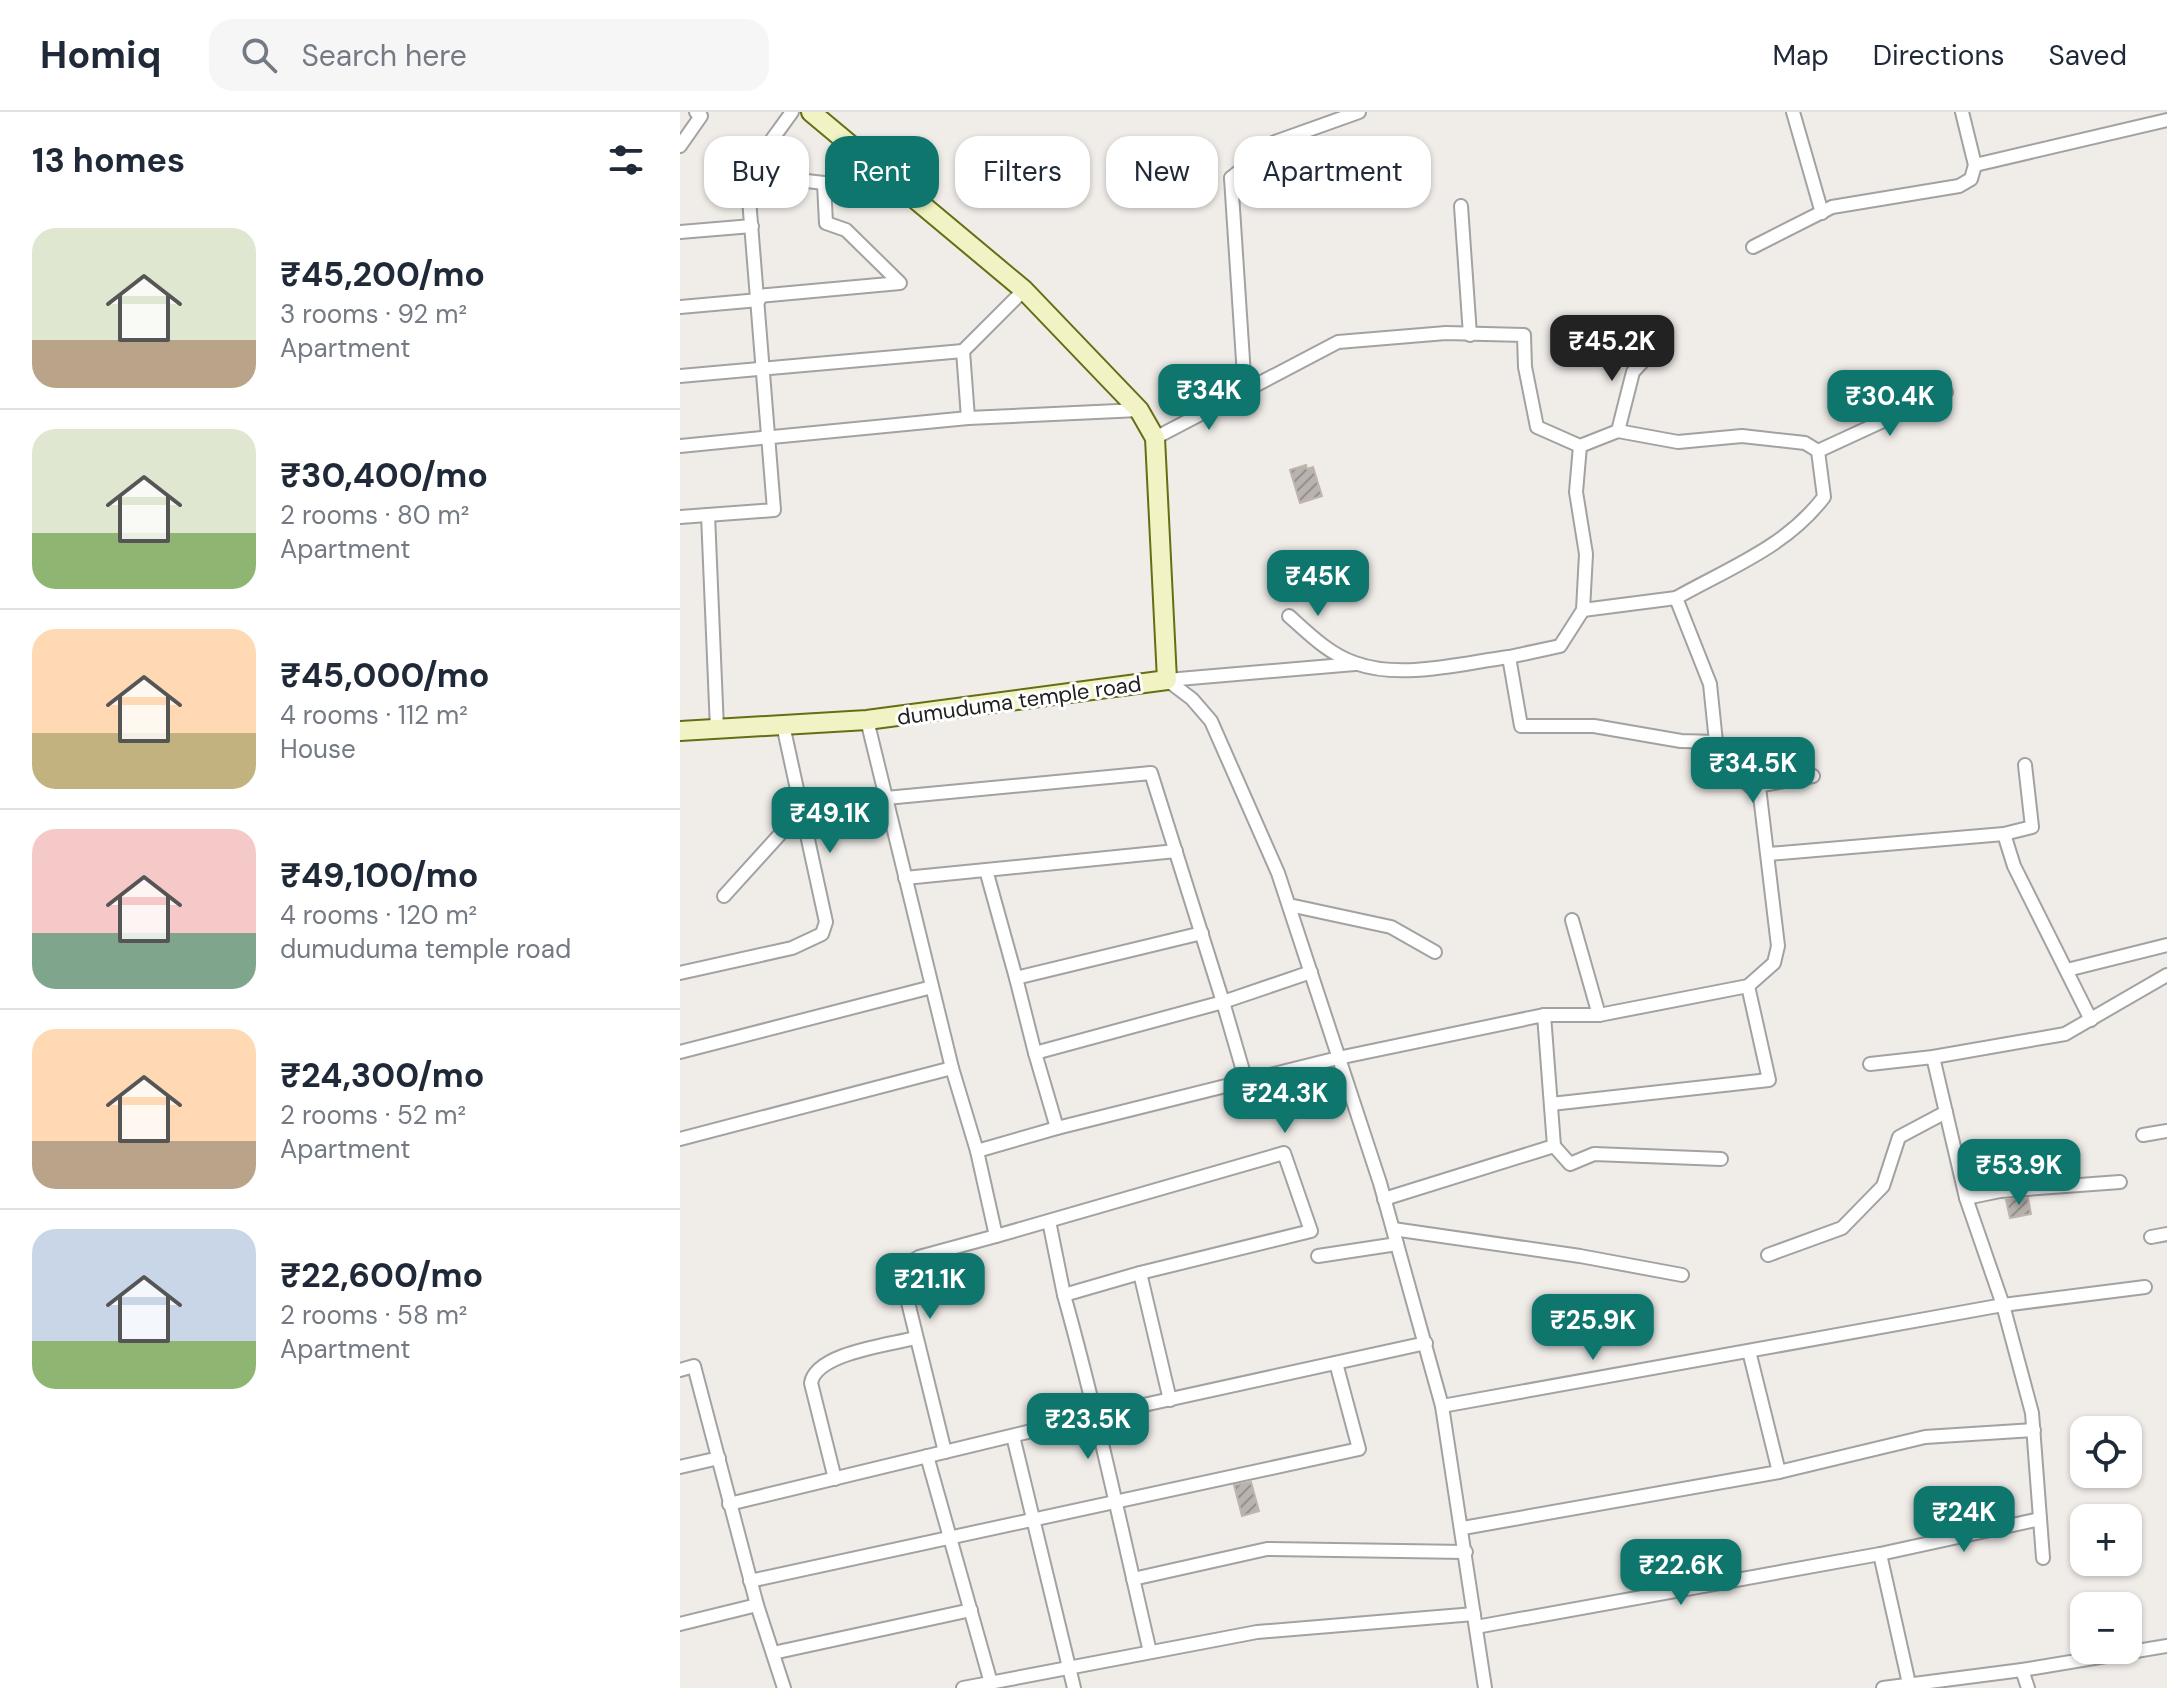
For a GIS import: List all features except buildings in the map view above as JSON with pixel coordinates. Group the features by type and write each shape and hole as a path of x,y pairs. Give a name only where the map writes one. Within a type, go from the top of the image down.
{"street":[{"path":"680,146 701,116 696,112"},
{"path":"775,136 792,112"},
{"name":"dumuduma temple road","path":"680,731 867,720 1167,680 1167,630 1155,438 1139,410 1024,290 811,112"},
{"path":"1231,178 1275,142 1337,116 1359,112"},
{"path":"1793,112 1822,213"},
{"path":"1753,247 1832,207 1959,186 1971,179 1975,165 1962,112"},
{"path":"1975,165 2167,120"},
{"path":"1231,178 1245,391"},
{"path":"680,307 900,283 846,230 826,223 824,183 809,181"},
{"path":"1461,206 1470,335"},
{"path":"680,517 774,510 750,208"},
{"path":"680,232 752,226"},
{"path":"680,376 963,351 1024,290"},
{"path":"1155,438 1338,342 1524,335 1525,367 1537,427 1580,446 1618,431 1678,442 1742,436 1805,443 1818,451"},
{"path":"963,351 968,418"},
{"path":"1618,431 1633,372 1647,357"},
{"path":"1818,451 1946,392"},
{"path":"680,446 968,418 1139,410"},
{"path":"1167,680 1356,664 1411,670 1509,657 1560,646 1583,610 1586,554 1576,492 1580,446"},
{"path":"1583,610 1676,598 1782,541 1808,518 1824,497 1818,451"},
{"path":"708,515 717,729"},
{"path":"1676,598 1710,684 1716,742"},
{"path":"1289,616 1322,646 1356,664"},
{"path":"1509,657 1521,726 1594,726 1681,741 1716,742 1733,750 1745,783 1759,787 1813,776"},
{"path":"1167,680 1192,699 1211,721 1278,873 1384,1199 1442,1406 1485,1688"},
{"path":"867,720 996,1236"},
{"path":"680,973 792,948 822,934 826,922 783,725"},
{"path":"1769,854 2004,834 2032,827 2025,765"},
{"path":"886,798 1151,773 1246,1081"},
{"path":"977,1151 1338,1058 1544,1015 1599,1015 1748,986 1774,963 1778,946 1759,787"},
{"path":"724,896 802,810"},
{"path":"2004,834 2014,866 2091,1020"},
{"path":"905,878 1176,851"},
{"path":"986,870 1057,1128"},
{"path":"1289,905 1391,927 1435,952"},
{"path":"1572,920 1599,1015"},
{"path":"1016,978 1202,933"},
{"path":"2067,970 2167,945"},
{"path":"1035,1053 1223,1002 1311,972"},
{"path":"1870,1064 1933,1057 2065,1034 2146,984 2167,975"},
{"path":"1551,1104 1769,1080 1748,986"},
{"path":"680,1052 932,987"},
{"path":"1544,1015 1554,1146 1570,1164 1594,1154 1721,1159"},
{"path":"1933,1057 1966,1198 2003,1305 2034,1430 2043,1558"},
{"path":"680,1139 952,1068"},
{"path":"1768,1255 1842,1228 1883,1186 1899,1137 1946,1112"},
{"path":"2143,1135 2167,1131"},
{"path":"1384,1199 1554,1146"},
{"path":"945,1452 902,1278 908,1261 1284,1153 1311,1231 1064,1295"},
{"path":"1966,1198 2000,1191 2120,1182"},
{"path":"1049,1221 1064,1295 1098,1415 1114,1501 1150,1652"},
{"path":"1393,1229 1580,1256 1682,1275"},
{"path":"2151,1237 2167,1234"},
{"path":"1318,1256 1397,1244"},
{"path":"1140,1273 1170,1400"},
{"path":"1442,1406 2003,1305 2145,1287"},
{"path":"835,1479 811,1383 813,1375 821,1365 845,1356 915,1338"},
{"path":"729,1504 1098,1415 1426,1343"},
{"path":"1749,1351 1779,1472"},
{"path":"750,1581 1359,1449 1336,1363"},
{"path":"680,1370 694,1366 750,1581 782,1688"},
{"path":"1463,1528 1779,1472 1925,1437 2034,1430"},
{"path":"1013,1436 1074,1688"},
{"path":"927,1456 991,1683"},
{"path":"680,1467 719,1458"},
{"path":"963,1688 1257,1632 1475,1621 1880,1554 2040,1519"},
{"path":"1133,1579 1267,1549 1466,1552"},
{"path":"1880,1554 1910,1687"},
{"path":"680,1624 757,1605"},
{"path":"773,1653 971,1610"},
{"path":"1883,1688 1910,1687 2167,1646"},
{"path":"2022,1670 2028,1688"}]}
